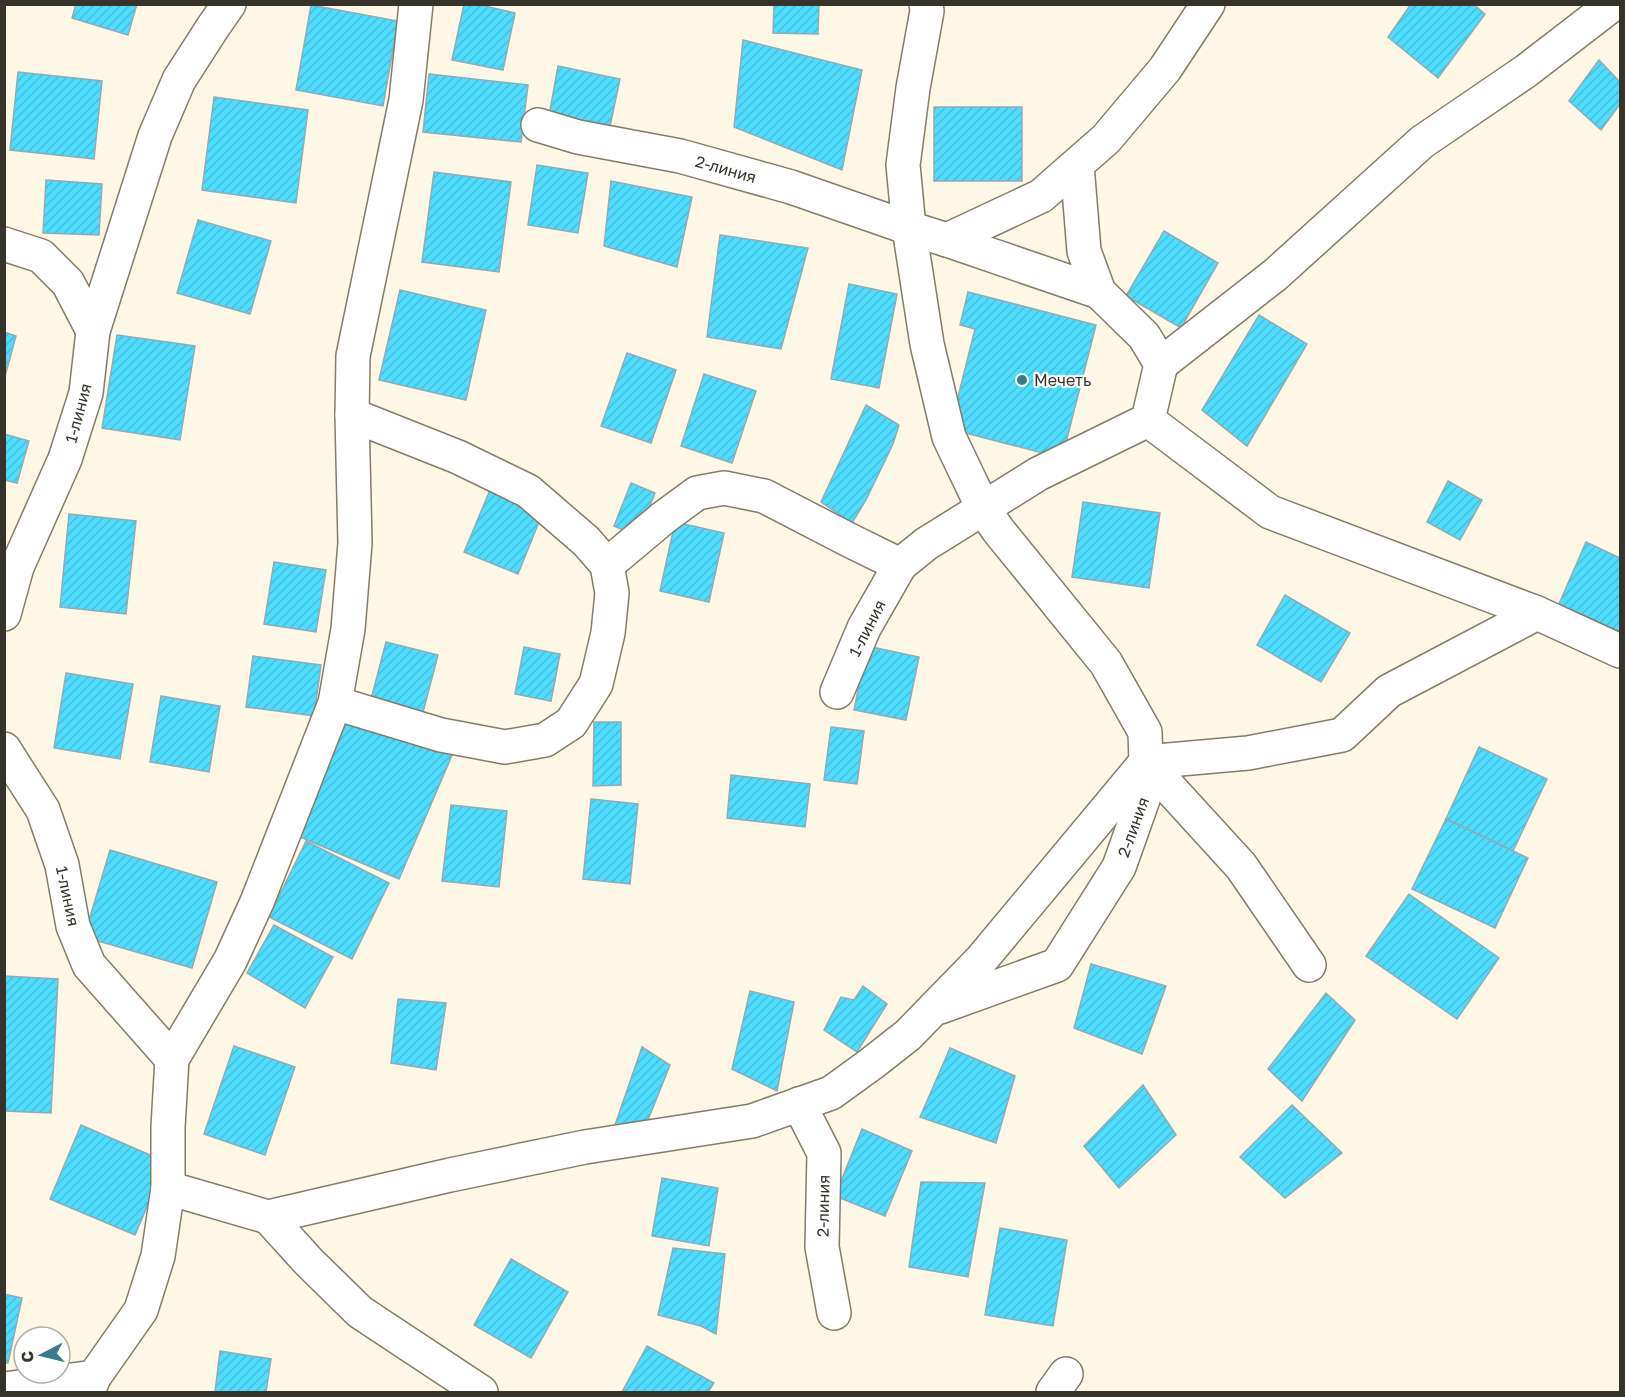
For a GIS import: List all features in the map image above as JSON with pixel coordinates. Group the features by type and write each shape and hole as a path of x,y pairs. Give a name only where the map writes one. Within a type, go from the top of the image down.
{"street":[{"name":"1-линия","path":"4,614 17,567 65,459 86,393 93,331 155,136 179,80 229,4"},
{"path":"4,1389 91,1385 141,1310 158,1256 168,1188 168,1128 172,1059 230,960 257,902 335,703 348,629 355,543 353,356 406,100 416,4"},
{"path":"168,1188 268,1216 450,1174 585,1147 752,1121 831,1093 908,1035 981,960 1146,762 1145,732 1106,663 998,530 983,507 949,437 927,344 909,228 903,165 913,88 927,11 926,4"},
{"path":"947,240 1041,196 1106,139 1165,69 1208,4"},
{"path":"1148,420 1161,364 1275,275 1422,142 1526,71 1613,4"},
{"name":"2-линия","path":"538,124 578,137 691,159 791,187 1099,292"},
{"path":"1077,165 1084,251 1099,292 1144,336 1161,364"},
{"path":"4,244 41,256 68,283 93,331"},
{"path":"335,703 441,735 505,747 545,740 571,723 596,684 608,633 612,593 607,565 586,541 528,491 458,457 352,415"},
{"path":"607,565 697,493 724,488 764,496 900,565 926,544 1038,474 1148,420"},
{"path":"1148,420 1270,512 1537,613 1620,651"},
{"name":"1-линия","path":"837,692 864,628 900,565"},
{"path":"1146,762 1248,753 1342,735 1389,691 1537,613"},
{"name":"1-линия","path":"4,749 42,810 62,865 73,926 89,965 172,1059"},
{"name":"2-линия","path":"1146,762 1241,866 1309,965"},
{"name":"2-линия","path":"932,1010 1057,965 1119,867 1147,788 1146,762"},
{"name":"2-линия","path":"799,1104 824,1153 822,1247 834,1313"},
{"path":"268,1216 309,1262 360,1312 481,1392"}],"building":[{"path":"76,4 137,4 128,35 72,18"},
{"path":"464,4 476,4 515,13 503,70 452,60"},
{"path":"774,4 819,4 818,34 773,33"},
{"path":"1411,4 1473,4 1485,14 1438,78 1388,37"},
{"path":"311,5 398,21 383,106 296,90"},
{"path":"743,40 862,70 842,170 734,127"},
{"path":"1599,60 1620,82 1620,104 1601,130 1569,101"},
{"path":"558,66 620,79 609,131 549,116"},
{"path":"18,72 102,81 94,159 10,150"},
{"path":"429,74 528,85 521,142 423,132"},
{"path":"214,97 308,110 296,203 202,190"},
{"path":"934,107 1022,107 1022,181 934,181"},
{"path":"537,165 588,173 578,233 528,225"},
{"path":"434,172 511,182 499,272 422,262"},
{"path":"46,180 102,184 99,235 43,233"},
{"path":"611,181 692,197 677,267 604,246"},
{"path":"198,220 271,241 250,314 177,293"},
{"path":"1164,231 1218,263 1181,328 1126,296"},
{"path":"720,235 808,248 781,349 707,337"},
{"path":"849,284 897,294 879,388 831,379"},
{"path":"400,290 486,310 466,400 379,380"},
{"name":"Мечеть","path":"968,292 1096,325 1062,458 950,429 975,329 960,325"},
{"path":"1259,315 1307,344 1247,446 1202,410"},
{"path":"4,332 16,336 4,380"},
{"path":"117,335 195,346 180,440 102,428"},
{"path":"627,353 676,370 651,443 601,426"},
{"path":"704,374 756,391 732,463 681,446"},
{"path":"866,405 899,425 893,444 866,500 852,523 821,502"},
{"path":"4,434 29,441 17,483 4,480"},
{"path":"1448,481 1482,500 1460,540 1427,522"},
{"path":"631,483 655,493 638,536 614,526"},
{"path":"490,490 543,512 518,574 464,552"},
{"path":"1083,502 1160,513 1149,588 1072,577"},
{"path":"69,514 136,521 126,614 60,607"},
{"path":"675,522 724,533 709,602 660,591"},
{"path":"1586,542 1620,558 1620,632 1559,604"},
{"path":"274,562 326,570 316,632 264,624"},
{"path":"1285,595 1350,633 1321,682 1257,645"},
{"path":"386,642 438,655 422,716 370,703"},
{"path":"867,646 919,657 906,720 854,710"},
{"path":"524,647 560,654 551,701 515,694"},
{"path":"253,656 321,665 314,716 246,707"},
{"path":"66,673 133,684 120,759 54,748"},
{"path":"161,696 220,706 209,772 150,762"},
{"path":"352,710 453,753 399,879 298,836"},
{"path":"594,722 621,722 621,785 593,786"},
{"path":"831,727 864,731 857,784 824,780"},
{"path":"1479,747 1547,779 1513,851 1446,819"},
{"path":"731,775 810,784 805,827 727,818"},
{"path":"591,799 638,804 630,884 583,879"},
{"path":"451,805 507,811 499,887 442,881"},
{"path":"1446,819 1528,858 1495,928 1412,889"},
{"path":"306,841 389,883 352,959 269,917"},
{"path":"110,850 217,882 192,968 84,937"},
{"path":"1409,894 1499,958 1457,1019 1366,956"},
{"path":"274,925 333,957 305,1008 247,973"},
{"path":"1091,964 1166,986 1142,1054 1074,1028"},
{"path":"4,976 58,979 51,1113 4,1111"},
{"path":"863,986 887,1004 857,1052 824,1030 841,997 854,1000"},
{"path":"750,991 794,1002 777,1091 732,1069"},
{"path":"1326,993 1355,1020 1302,1101 1268,1069"},
{"path":"398,999 446,1003 436,1070 391,1063"},
{"path":"234,1046 295,1067 265,1155 204,1134"},
{"path":"642,1047 670,1065 646,1125 630,1132 615,1125"},
{"path":"950,1048 1015,1076 996,1143 920,1117"},
{"path":"1143,1085 1176,1135 1119,1188 1084,1146"},
{"path":"1292,1105 1342,1153 1285,1198 1240,1157"},
{"path":"81,1125 166,1162 135,1235 50,1199"},
{"path":"862,1129 912,1151 885,1216 835,1196"},
{"path":"662,1178 718,1188 709,1246 652,1236"},
{"path":"921,1182 985,1183 968,1277 909,1267"},
{"path":"1000,1228 1067,1240 1053,1326 985,1315"},
{"path":"673,1248 725,1254 716,1334 701,1326 658,1315"},
{"path":"511,1259 568,1292 531,1358 474,1325"},
{"path":"4,1294 22,1298 16,1325 12,1325 12,1344 8,1363 4,1363"},
{"path":"647,1346 714,1383 708,1392 622,1392"},
{"path":"220,1351 271,1359 266,1392 215,1392"}],"place":[{"name":"Мечеть","path":"1022,380"}]}
